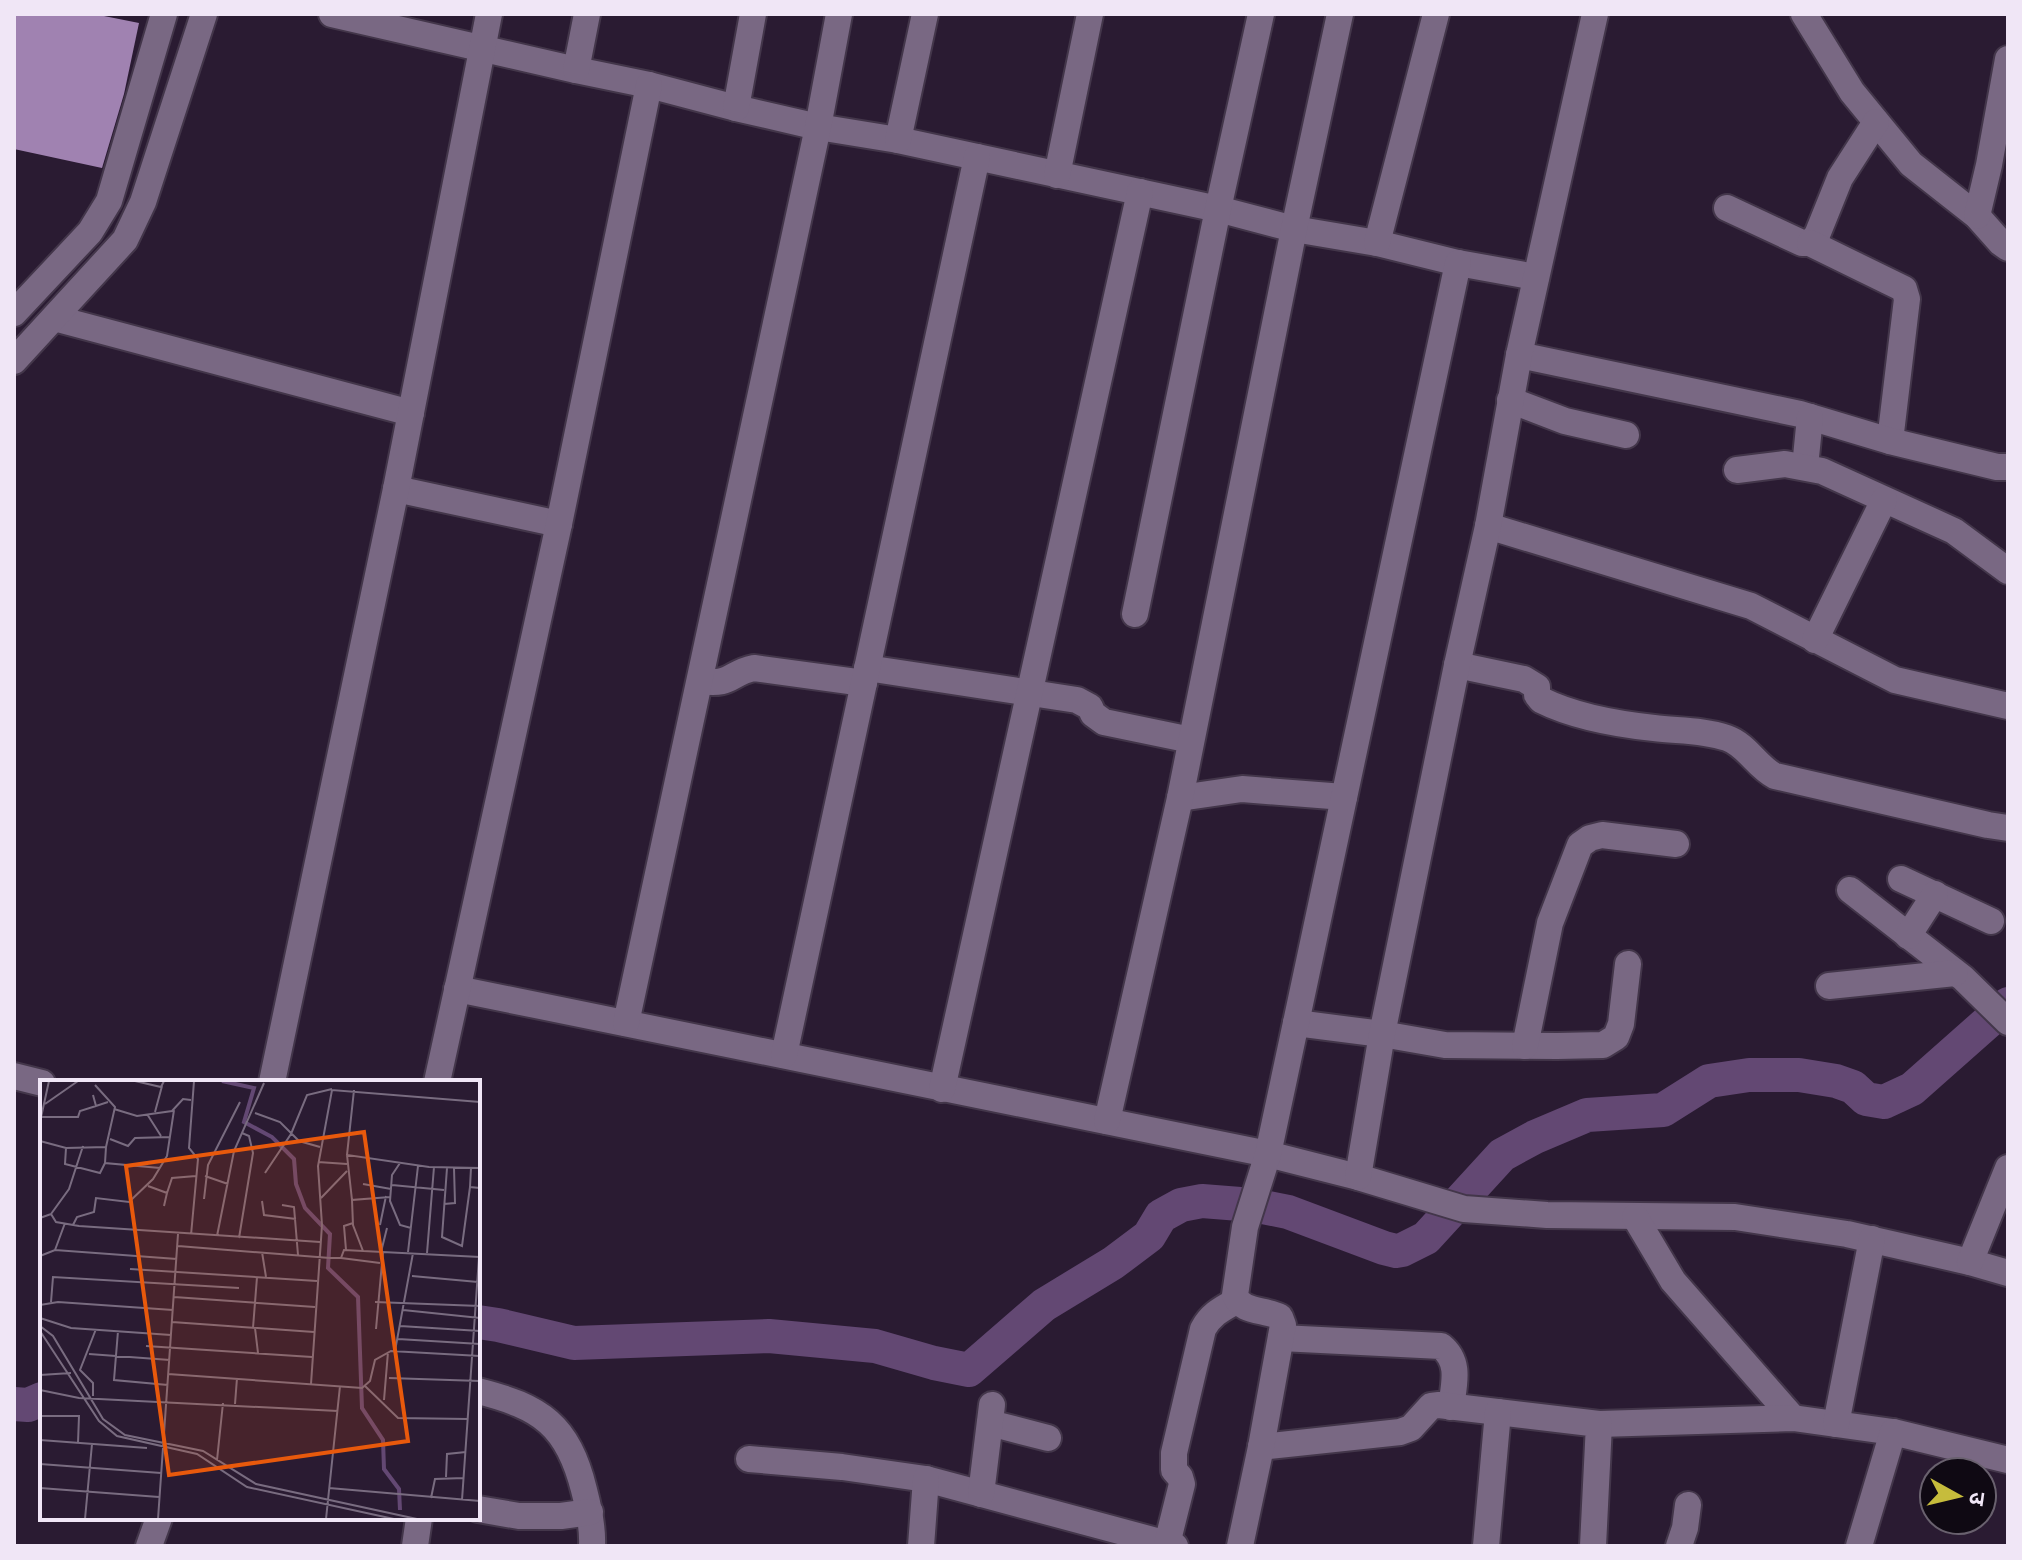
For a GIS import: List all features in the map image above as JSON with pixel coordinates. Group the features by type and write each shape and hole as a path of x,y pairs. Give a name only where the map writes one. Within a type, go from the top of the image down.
{"street":[{"path":"14,313 90,232 109,201 164,14"},
{"path":"14,361 125,240 143,202 204,14"},
{"path":"332,14 649,85 818,127 898,140 1218,209 1294,229 1377,243 1458,263 1536,277"},
{"path":"272,1080 396,489 489,14"},
{"path":"576,70 587,14"},
{"path":"736,108 753,14"},
{"path":"626,1023 818,127 839,14"},
{"path":"898,140 925,14"},
{"path":"1057,175 1090,14"},
{"path":"1135,614 1261,14"},
{"path":"1107,1121 1180,798 1340,14"},
{"path":"1377,243 1436,14"},
{"path":"1358,1177 1382,1034 1488,526 1519,355 1595,14"},
{"path":"1804,14 1852,92 1911,164 1977,216 2008,248"},
{"path":"1977,216 2008,59"},
{"path":"437,1080 559,524 649,85"},
{"path":"1810,243 1817,235 1840,178 1876,122"},
{"path":"784,1055 977,157"},
{"path":"942,1089 1140,192"},
{"path":"1727,208 1802,243 1810,243 1904,289 1907,299 1890,441"},
{"path":"1240,1546 1283,1325 1280,1317 1242,1306 1236,1301 1245,1227 1268,1154 1458,263"},
{"path":"54,318 411,413"},
{"path":"1519,355 1810,417 1890,441 2008,467"},
{"path":"1510,400 1565,421 1626,435"},
{"path":"1805,467 1810,417"},
{"path":"1737,470 1785,464 1822,471 1954,531 2008,571"},
{"path":"396,489 559,524"},
{"path":"1815,640 1884,500"},
{"path":"1488,526 1751,606 1895,680 2008,706"},
{"path":"1457,665 1524,679 1537,687 1541,700 1602,721 1695,731 1733,740 1765,771 1775,776 2008,828"},
{"path":"700,681 725,682 754,668 866,676 1029,694 1083,702 1097,719 1104,722 1191,740"},
{"path":"1180,798 1242,789 1344,797"},
{"path":"1525,1046 1550,923 1580,845 1602,835 1676,844"},
{"path":"1901,879 1991,921"},
{"path":"1850,890 1977,990 2008,1022"},
{"path":"1908,936 1935,894"},
{"path":"1296,1023 1445,1045 1603,1045 1616,1037 1621,1024 1628,964"},
{"path":"1829,986 1955,973"},
{"path":"457,989 1268,1154 1464,1209 1547,1215 1735,1217 1872,1239 2008,1273"},
{"path":"14,1076 40,1082"},
{"path":"1970,1262 2008,1168"},
{"path":"1635,1217 1673,1281 1793,1418"},
{"path":"1836,1424 1872,1239"},
{"path":"749,1459 842,1467 926,1479 1171,1545 1182,1484 1174,1470 1174,1453 1203,1329 1216,1312 1236,1301"},
{"path":"1281,1338 1441,1346 1455,1366 1451,1407"},
{"path":"480,1392 522,1404 549,1421 565,1440 575,1461 590,1512 592,1546"},
{"path":"1261,1447 1400,1432 1411,1428 1431,1406 1599,1424 1793,1418 1893,1432 2008,1460"},
{"path":"1486,1546 1498,1412"},
{"path":"981,1494 991,1414 1048,1438"},
{"path":"1593,1546 1599,1424"},
{"path":"1859,1546 1893,1432"},
{"path":"921,1546 926,1479"},
{"path":"1679,1546 1688,1505"},
{"path":"480,1509 519,1516 590,1512"},
{"path":"149,1546 158,1520"},
{"path":"415,1546 419,1520"}],"building":[{"path":"14,14 94,14 139,23 124,94 102,168 14,149"}],"waterway":[{"path":"480,1322 574,1343 769,1336 875,1346 969,1370 1044,1305 1113,1263 1149,1236 1161,1216 1181,1205 1202,1201 1253,1205 1288,1212 1384,1248 1402,1250 1426,1238 1502,1155 1587,1115 1663,1110 1709,1081 1749,1075 1799,1075 1836,1081 1853,1087 1866,1099 1884,1102 1912,1089 2008,1004"},
{"path":"14,1404 28,1405 40,1400"}]}
